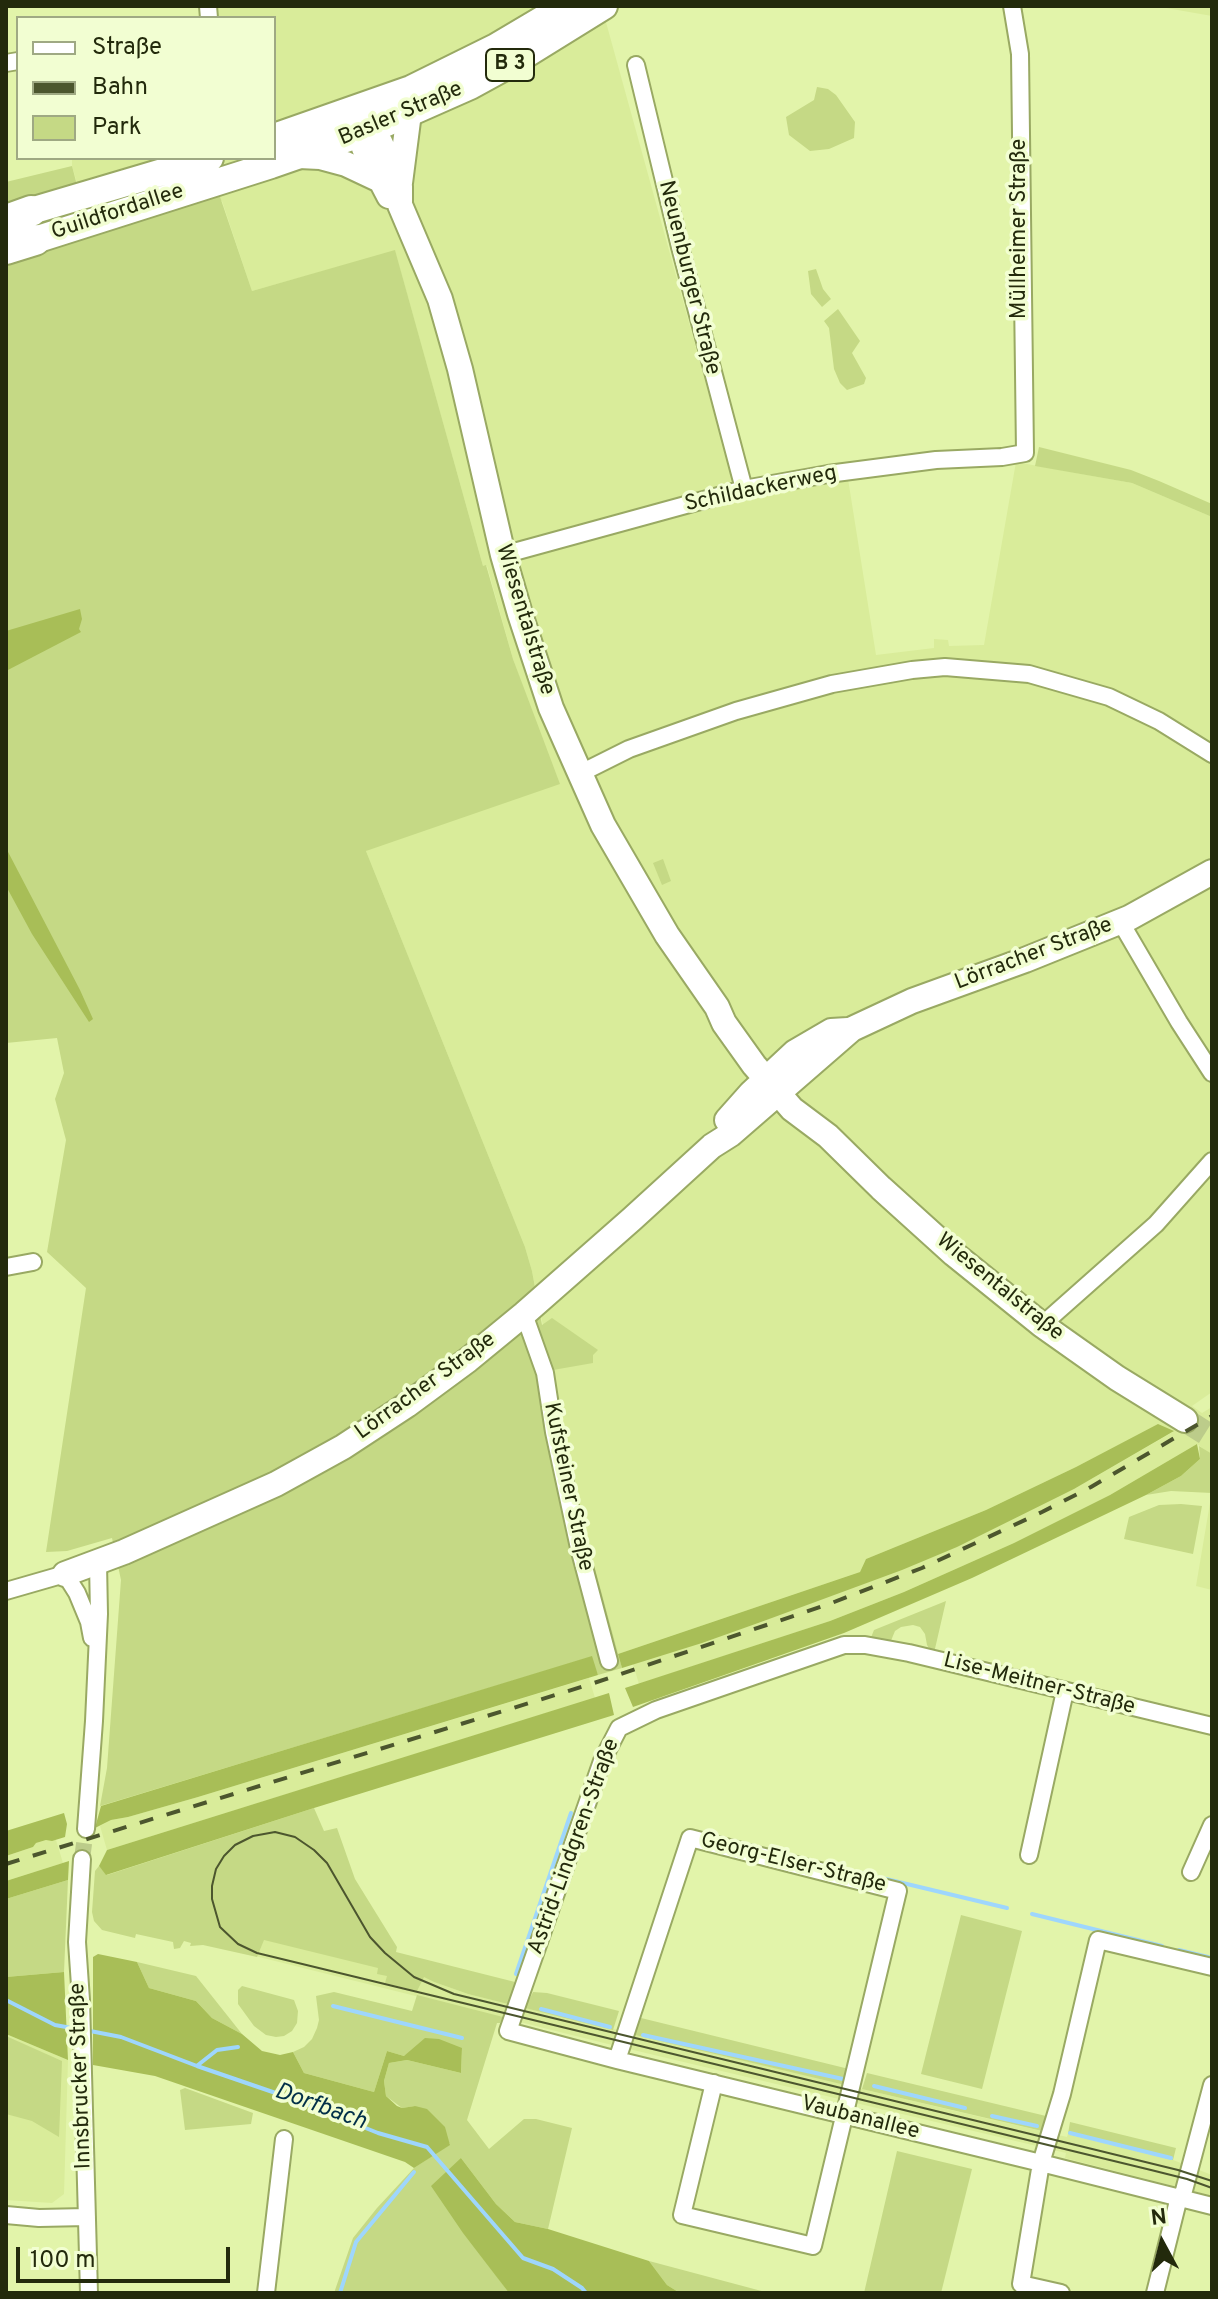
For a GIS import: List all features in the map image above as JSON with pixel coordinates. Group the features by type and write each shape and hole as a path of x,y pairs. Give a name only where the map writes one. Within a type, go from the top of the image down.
{"highway":[{"name":"Guildfordallee","path":"6,249 24,224"}],"main road":[{"name":"Basler Straße","path":"362,120 441,76 533,16 565,6"},
{"name":"Basler Straße","path":"284,139 362,120 409,113 512,63 604,6"},
{"path":"284,139 356,167 393,190 409,113"},
{"name":"Wiesentalstraße","path":"362,120 380,142 393,190 440,299 460,369 503,555 539,674 579,774 624,863 667,935 717,1007 732,1017 778,1081 881,1188 942,1244 1042,1325 1117,1378 1185,1420"},
{"name":"Guildfordallee","path":"24,224 204,160"},
{"name":"Guildfordallee","path":"24,224 226,168"},
{"name":"Lörracher Straße","path":"65,1574 170,1533 250,1496 343,1447 407,1405 524,1314 712,1146 731,1134 778,1081 852,1029 912,1001 1120,921 1212,872"}],"street":[{"name":"Müllheimer Straße","path":"1012,6 1020,54 1025,453"},
{"name":"Neuenburger Straße","path":"636,65 744,489"},
{"name":"Schildackerweg","path":"503,555 744,489 936,460 1025,453"},
{"path":"579,774 629,749 747,708 832,684 945,667 1029,674 1109,697 1159,721 1212,754"},
{"path":"1120,921 1212,1073"},
{"path":"1042,1325 1156,1224 1212,1161"},
{"path":"6,1267 33,1262"},
{"name":"Kufsteiner Straße","path":"524,1314 545,1373 554,1432 579,1548 609,1661"},
{"path":"86,1829 94,1721 100,1584 98,1563"},
{"path":"6,1591 65,1574 89,1622 96,1656"},
{"name":"Astrid-Lindgren-Straße","path":"508,2031 602,1761 619,1728 656,1710 844,1645 865,1645"},
{"name":"Lise-Meitner-Straße","path":"865,1645 1212,1726"},
{"path":"1029,1855 1065,1691"},
{"path":"1191,1872 1212,1825"},
{"name":"Georg-Elser-Straße","path":"617,2060 690,1838 898,1891 845,2116"},
{"name":"Innsbrucker Straße","path":"82,1859 77,1942 89,2293"},
{"path":"1061,2293 1021,2284 1041,2163 1062,2094 1098,1940 1212,1967"},
{"name":"Vaubanallee","path":"508,2031 1212,2206"},
{"path":"714,2083 682,2215 813,2246 845,2116"},
{"path":"1155,2293 1212,2085"},
{"path":"266,2293 284,2139"},
{"path":"6,2215 87,2217"}],"shaded area":[{"path":"210,6 621,6 604,15 738,500 848,479 876,655 934,648 934,639 948,640 949,646 984,645 1016,462 1132,483 1212,517 1212,1392 1192,1406 1202,1413 1212,1407 1212,1455 1197,1444 1110,1495 1014,1543 904,1592 830,1621 639,1684 633,1664 761,1622 1074,1489 1173,1432 1158,1425 986,1510 866,1559 860,1572 618,1654 583,1524 525,1247 366,851 532,714 487,566 483,566 395,251 252,291 222,201 90,227 72,166 72,160 276,160 276,16 211,16"},
{"path":"1155,6 1212,6 1212,16"},
{"path":"80,609 81,632 6,671 6,631"},
{"path":"6,848 80,990 93,1019 89,1022 32,934 6,886"},
{"path":"1158,1424 1174,1431 1074,1489 957,1547 761,1622 622,1668 618,1654 860,1572 866,1559 986,1510"},
{"path":"1197,1444 1200,1459 1181,1476 972,1578 844,1633 633,1707 625,1688 830,1621 904,1592 1014,1543 1110,1495"},
{"path":"1212,1503 1212,1590 1196,1586"},
{"path":"592,1656 598,1675 198,1797 111,1820 95,1828 101,1806"},
{"path":"589,1678 595,1698 107,1850 100,1826 111,1820 198,1797"},
{"path":"609,1693 614,1715 106,1875 99,1866 107,1850"},
{"path":"64,1813 67,1824 65,1837 36,1843 33,1847 6,1856 6,1831"},
{"path":"46,1840 56,1840 63,1863 6,1881 6,1856"},
{"path":"69,1861 68,1880 6,1899 6,1881"},
{"path":"207,1906 380,1941 415,1971 434,1982 468,1994 1173,2160 1212,2175 1212,2196 1065,2158 1066,2153 239,1952"},
{"path":"98,1954 137,1962 149,1988 196,2001 212,2018 242,2034 262,2051 280,2055 293,2052 304,2073 374,2092 387,2051 404,2056 425,2038 439,2039 462,2048 461,2073 407,2060 389,2063 384,2081 386,2096 397,2106 427,2109 445,2127 450,2145 414,2168 405,2162 155,2076 93,2065 93,1957"},
{"path":"64,1972 68,2060 6,2034 6,1977"},
{"path":"6,2034 68,2060 64,2194 52,2203 6,2200"},
{"path":"461,2158 496,2204 515,2222 548,2229 649,2261 667,2285 680,2293 509,2293 431,2186"}],"green space":[{"path":"817,87 828,89 836,95 855,122 854,138 829,149 810,151 789,135 786,117 814,100"},
{"path":"72,166 78,189 6,213 6,182"},
{"path":"217,188 252,291 395,250 483,566 486,565 513,659 560,784 366,851 525,1247 542,1325 552,1318 598,1350 593,1355 593,1363 553,1370 583,1524 622,1668 598,1675 591,1657 100,1806 107,1768 121,1580 112,1538 67,1551 46,1552 86,1288 47,1252 66,1140 55,1099 64,1073 57,1038 6,1043 6,255"},
{"path":"816,269 823,289 831,299 822,307 811,294 808,271"},
{"path":"838,309 860,341 852,353 866,378 864,384 847,390 834,369 829,328 824,321"},
{"path":"1039,447 1131,470 1159,481 1212,504 1212,517 1132,483 1035,466"},
{"path":"663,859 671,881 662,885 653,863"},
{"path":"1199,1446 1212,1454 1212,1493 1171,1491 1146,1495 1181,1476 1200,1459"},
{"path":"1159,1505 1202,1506 1193,1554 1124,1539 1129,1517"},
{"path":"946,1601 934,1653 920,1627 913,1625 895,1631 890,1643 870,1640 874,1630"},
{"path":"314,1808 324,1831 337,1828 355,1879 397,1947 396,1952 515,1982 508,2004 468,1994 424,1977 417,1991 385,1983 387,1976 377,1974 378,1968 264,1940 257,1957 203,1945 190,1946 191,1943 184,1941 180,1948 174,1949 173,1942 102,1930 94,1921 95,1871 99,1866 107,1875"},
{"path":"68,1880 64,1972 6,1977 6,1899"},
{"path":"961,1915 1022,1931 982,2089 921,2074"},
{"path":"137,1962 196,1976 242,2034 212,2018 196,2001 149,1988"},
{"path":"242,1986 294,2000 298,2011 297,2023 292,2031 276,2037 266,2035 254,2026 238,2004 238,1990"},
{"path":"334,1992 412,2011 417,1995 503,2017 497,2023 467,2120 489,2149 524,2119 572,2128 548,2229 515,2222 496,2204 461,2158 457,2222 509,2293 334,2293 353,2238 414,2168 450,2144 415,2106 402,2108 386,2096 384,2081 389,2063 407,2060 461,2073 462,2048 404,2056 387,2051 374,2092 304,2073 293,2052 312,2039 317,2028 316,1996"},
{"path":"533,1992 619,2011 613,2030 525,2008"},
{"path":"637,2017 849,2069 845,2085 631,2034"},
{"path":"6,2036 62,2061 59,2137 32,2121 6,2114"},
{"path":"867,2073 1046,2116 1042,2131 862,2089"},
{"path":"185,2088 253,2113 251,2124 185,2130 180,2090"},
{"path":"1070,2122 1176,2148 1173,2160 1068,2134"},
{"path":"897,2151 972,2169 941,2293 864,2293"},
{"path":"649,2261 769,2293 680,2293 667,2285"}],"waterway":[{"path":"516,1974 571,1813"},
{"path":"857,1872 1007,1908"},
{"path":"1032,1914 1162,1946"},
{"path":"1179,1950 1212,1958"},
{"name":"Dorfbach","path":"6,2000 55,2025 77,2029"},
{"path":"333,2006 462,2038"},
{"path":"541,2009 610,2027"},
{"name":"Dorfbach","path":"85,2030 121,2037 378,2133 427,2147 523,2258 553,2269 586,2293"},
{"path":"643,2035 843,2079"},
{"path":"198,2065 217,2050 238,2047"},
{"path":"874,2086 965,2108"},
{"path":"992,2116 1037,2126"},
{"path":"1070,2133 1171,2158"},
{"path":"340,2293 356,2242 414,2172"}],"tunnel":[{"path":"1185,1420 1212,1437"},
{"path":"82,1859 86,1829"}],"tram line":[{"path":"1212,2181 1178,2170 454,1994 414,1977 385,1953 370,1937 327,1863 295,1837 275,1832 253,1836 235,1845 216,1869 212,1899 220,1927 238,1944 257,1953 1151,2170 1212,2188"}],"railway":[{"path":"6,1864 591,1684 829,1604 922,1568 1042,1512 1212,1416"}]}
